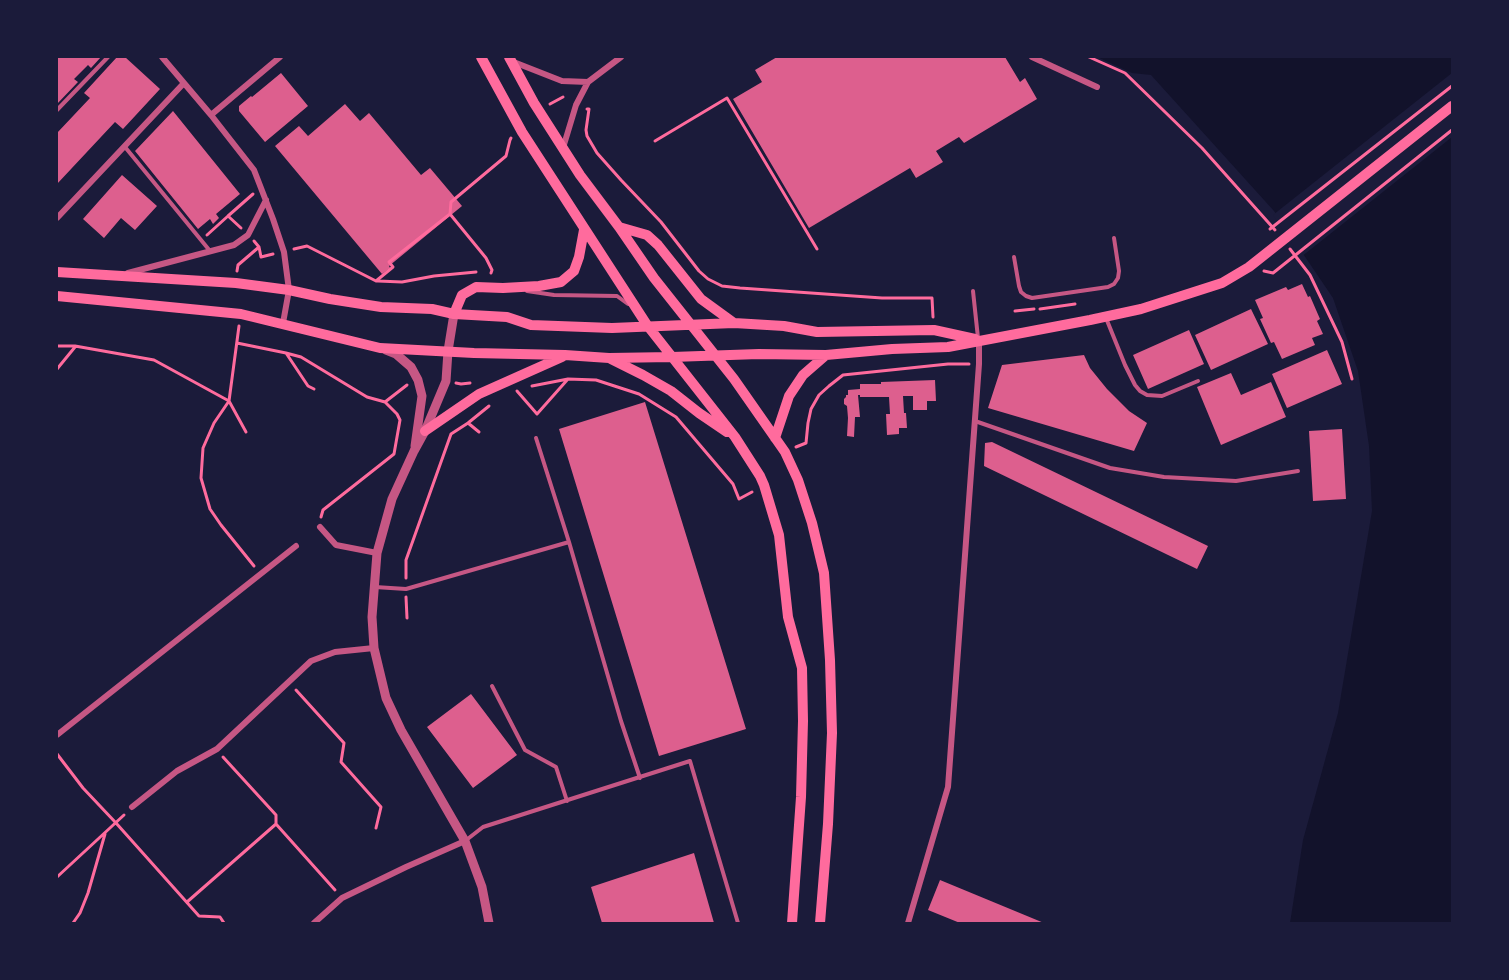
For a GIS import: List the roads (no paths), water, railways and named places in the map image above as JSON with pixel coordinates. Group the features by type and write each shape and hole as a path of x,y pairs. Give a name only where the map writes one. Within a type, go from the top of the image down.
{"main road":[{"path":"481,57 522,132 647,326 735,437 760,476 779,535 788,617 802,668 801,797 792,923"},
{"path":"510,59 563,149 654,278 734,379 785,452 798,480 812,523 824,573 830,660 832,732 820,923"},
{"path":"57,296 241,314 380,348 609,358 759,354 826,355 948,347 1141,309 1222,283 1249,267 1452,106"},
{"path":"619,227 647,235 658,245 701,299 734,323"},
{"path":"454,314 462,295 476,287 539,286 561,282 574,271 584,230"},
{"path":"57,272 236,283 381,307 432,309 454,314 507,317 531,325 612,328 734,323 784,326 817,332 934,330 979,340"},
{"path":"425,431 479,394 565,355"},
{"path":"775,438 789,396 803,375 826,355"},
{"path":"609,358 671,391 735,437"}],"street":[{"path":"162,57 254,170 284,252 289,290 283,323"},
{"path":"211,115 280,57"},
{"path":"563,149 576,105 588,82 621,57"},
{"path":"1032,57 1097,87"},
{"path":"510,59 562,81 588,82"},
{"path":"57,218 184,83"},
{"path":"116,276 234,245 248,235 266,200"},
{"path":"454,314 446,381 392,499 377,553 372,617 374,648 386,698 401,730 465,841 482,887 489,923"},
{"path":"908,923 948,787 979,340"},
{"path":"380,348 396,354 411,368 418,380 422,396 414,451"},
{"path":"320,528 336,544 377,553"},
{"path":"57,735 296,546"},
{"path":"132,807 177,771 217,749 311,661 335,652 374,648"},
{"path":"314,923 342,898 465,841"}],"lane":[{"path":"57,110 108,57"},
{"path":"125,147 210,252"},
{"path":"1014,257 1021,292 1032,298 1108,287 1114,284 1119,271 1114,238"},
{"path":"503,288 554,295 617,296 628,303 647,326"},
{"path":"973,291 979,340"},
{"path":"1106,317 1125,365 1140,391 1162,396 1198,381"},
{"path":"975,421 1110,468 1164,477 1236,481 1298,471"},
{"path":"536,438 640,778"},
{"path":"374,587 406,590 569,542"},
{"path":"492,686 525,750 556,767 567,801"},
{"path":"465,841 483,827 690,761 738,923"}]}
